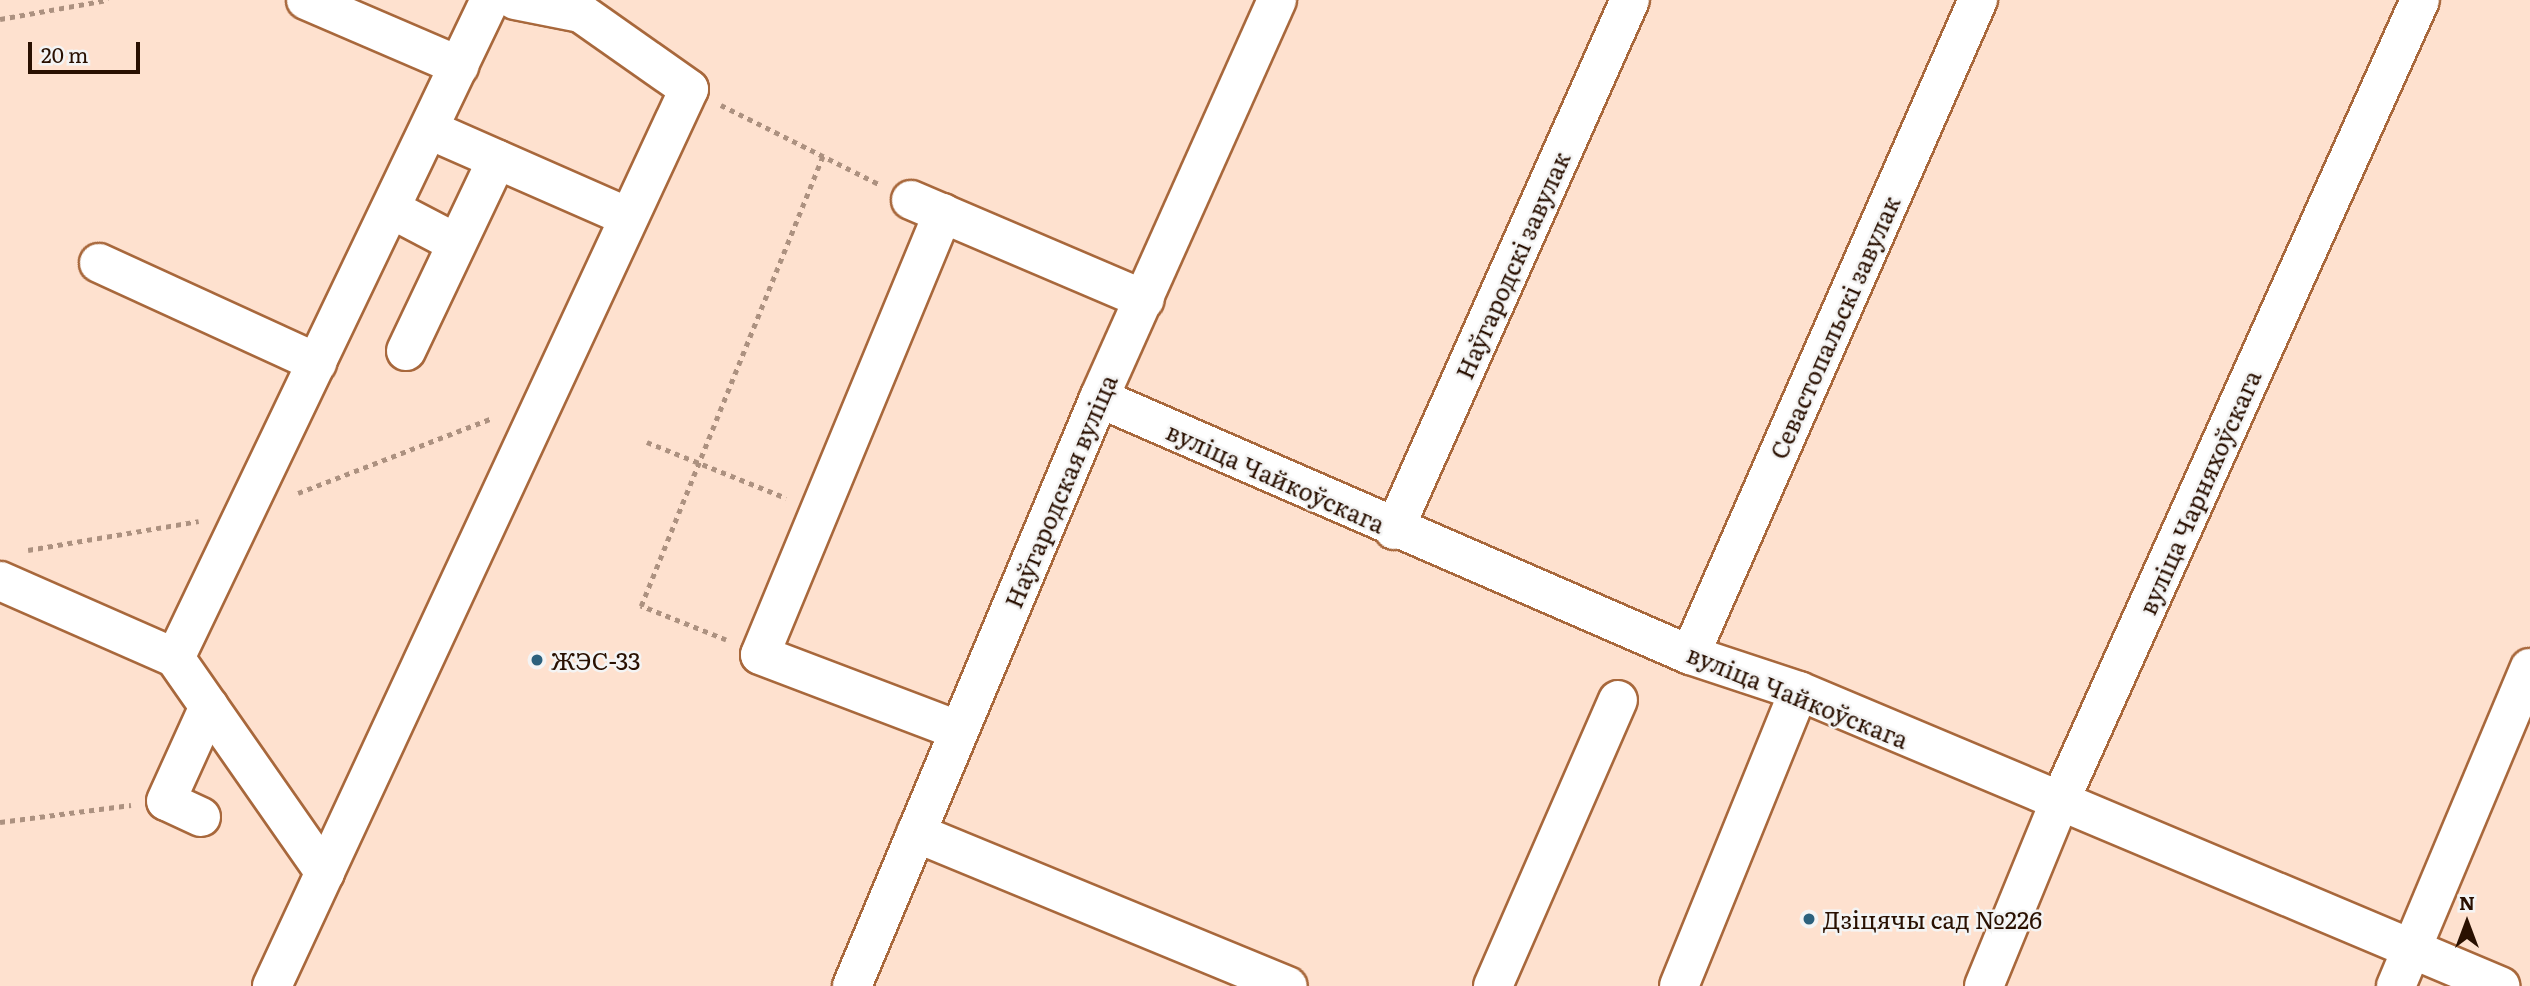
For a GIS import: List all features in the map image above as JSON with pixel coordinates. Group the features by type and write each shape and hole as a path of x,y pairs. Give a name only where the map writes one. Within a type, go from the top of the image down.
{"street":[{"path":"306,0 459,66"},
{"path":"175,658 491,0"},
{"path":"272,986 689,89 584,7 515,0"},
{"name":"Наўгародская вуліца","path":"852,986 957,730 1099,398 1277,0"},
{"name":"Наўгародскі завулак","path":"1394,530 1630,0"},
{"name":"Севастопальскі завулак","path":"1690,654 1978,0"},
{"name":"вуліца Чарняхоўскага","path":"1984,986 2059,803 2420,0"},
{"path":"430,130 628,217"},
{"path":"406,351 497,159"},
{"path":"957,730 760,654 820,511 927,207 1145,300"},
{"path":"391,209 456,243"},
{"path":"99,263 317,363"},
{"name":"вуліца Чайкоўскага","path":"1099,398 1394,530 1690,654 1799,691 2059,803 2500,986"},
{"path":"0,581 175,658 325,873"},
{"path":"2396,986 2530,668"},
{"path":"1679,986 1799,691"},
{"path":"1493,986 1618,700"},
{"path":"201,817 166,801 209,706"},
{"path":"916,833 1288,986"}],"path":[{"path":"0,19 108,0"},
{"path":"689,89 927,207"},
{"path":"760,654 641,606 823,156"},
{"path":"647,442 820,511"},
{"path":"0,822 166,801"}],"place":[{"name":"ЖЭС-33","path":"537,660"},
{"name":"Дзіцячы сад №226","path":"1809,919"}]}
